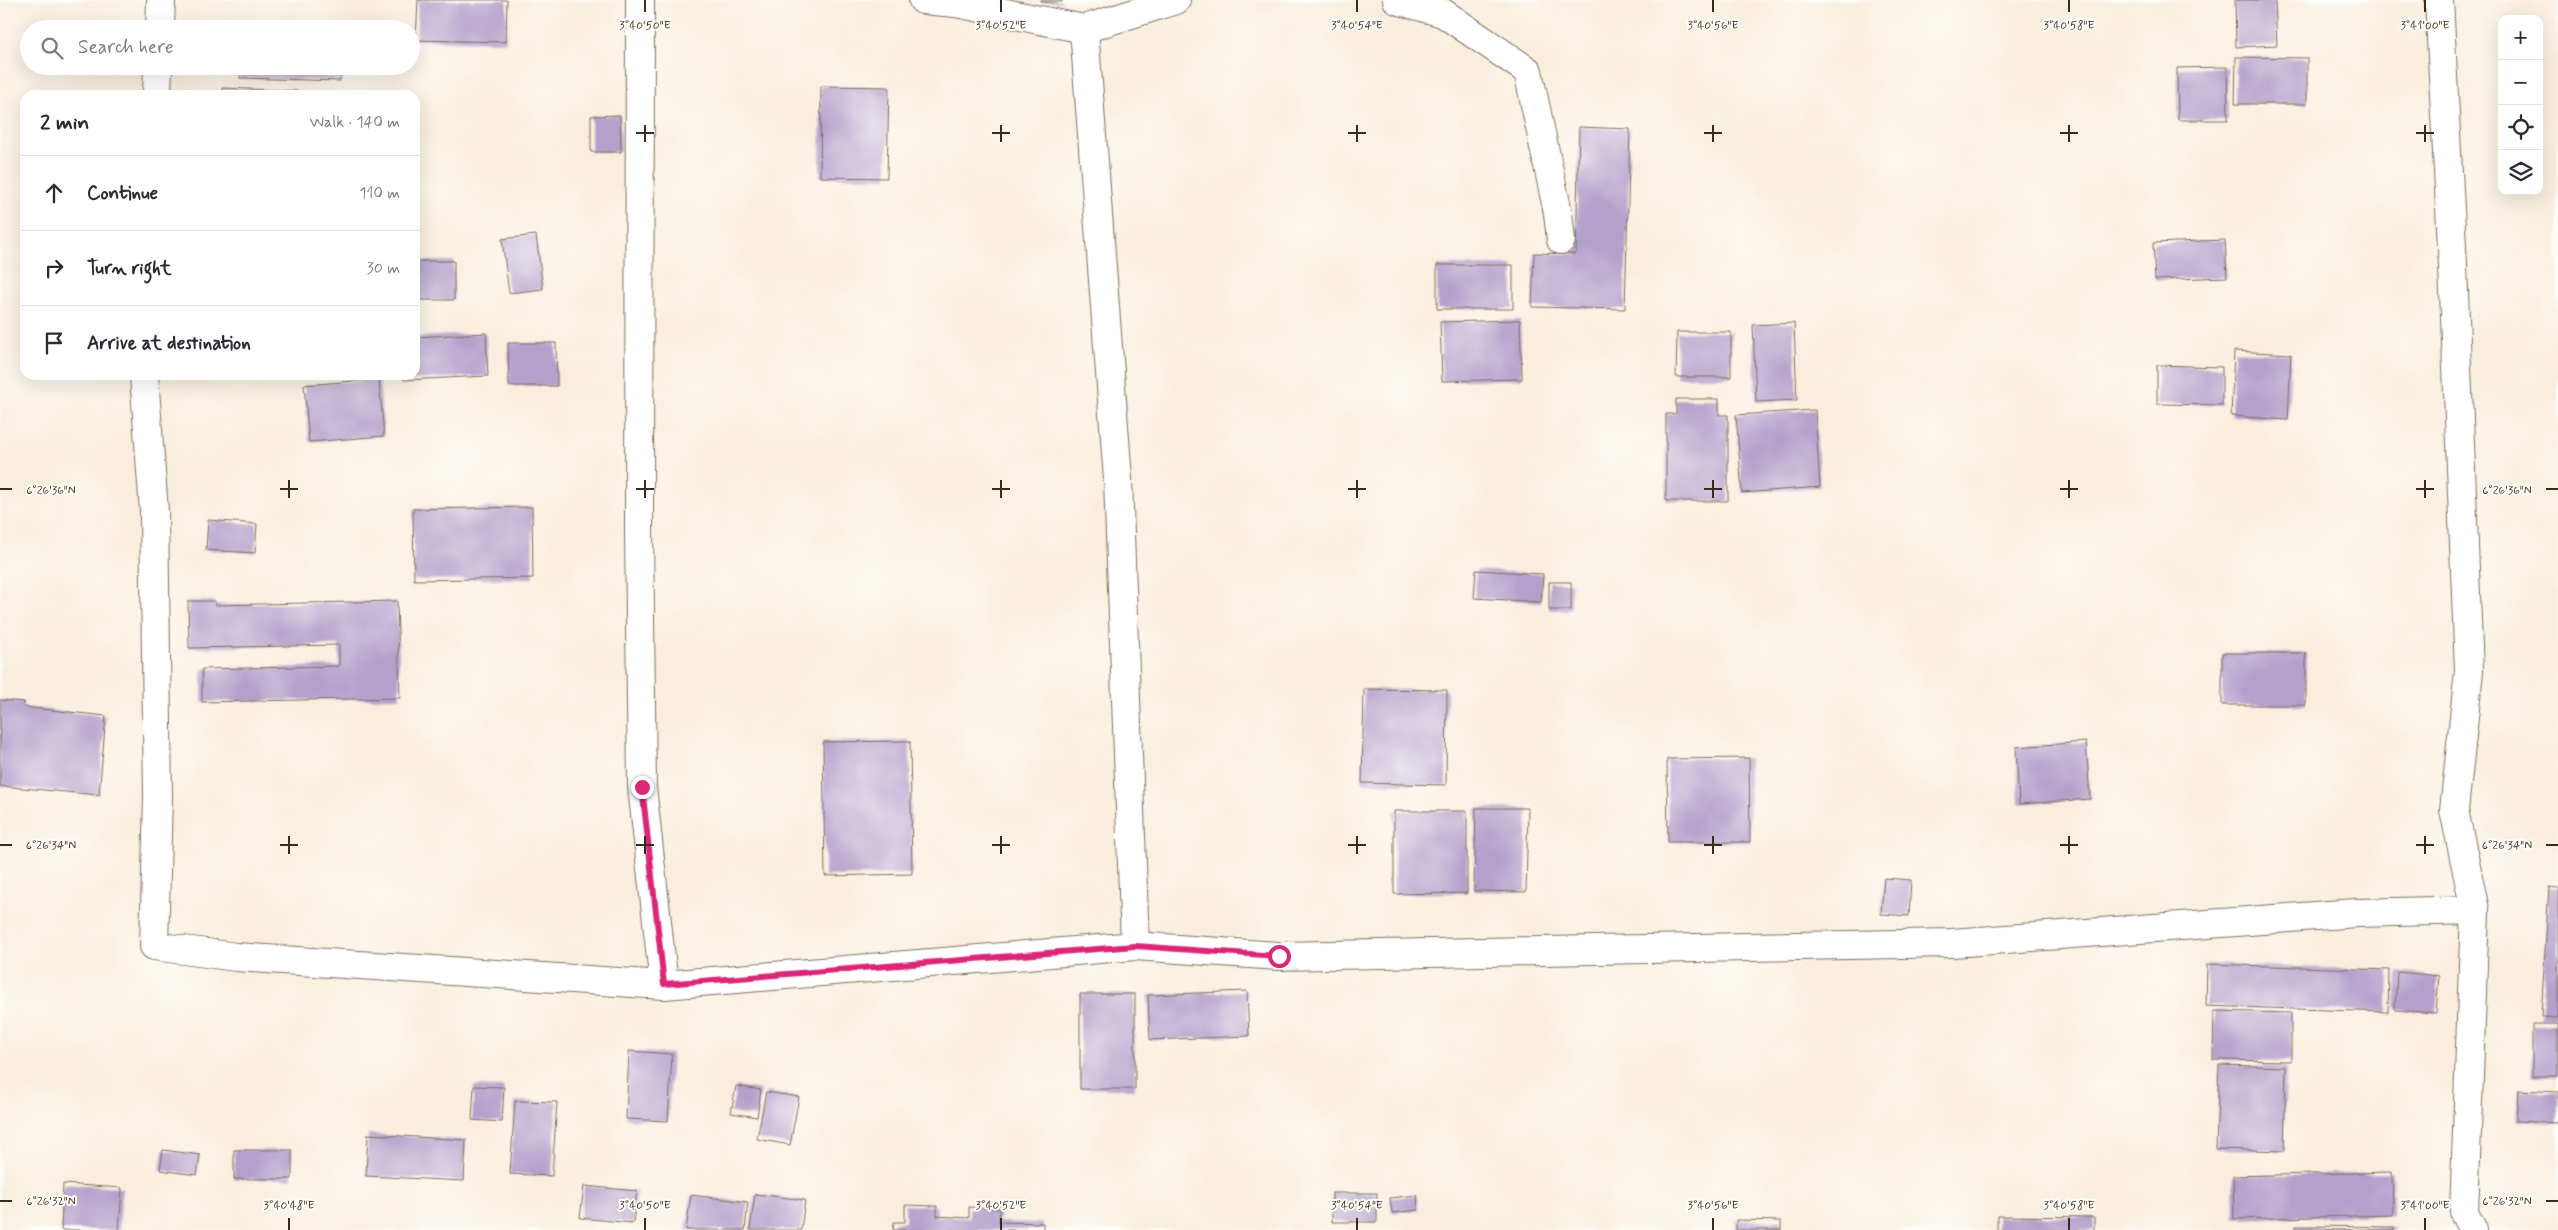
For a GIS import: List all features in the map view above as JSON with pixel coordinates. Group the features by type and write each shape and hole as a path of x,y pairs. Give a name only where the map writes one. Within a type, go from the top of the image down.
{"street":[{"path":"160,20 161,0"},
{"path":"640,0 639,532 642,787 664,984"},
{"path":"924,0 956,3 1084,30 1176,0"},
{"path":"1397,0 1443,13 1528,71 1558,213 1561,240"},
{"path":"2439,0 2453,266 2469,671 2454,810 2475,910 2464,1213 2473,1230"},
{"path":"1084,30 1118,479 1135,946"},
{"path":"156,90 157,75"},
{"path":"144,380 154,512 158,797 154,946 236,957 664,984 1135,946 1279,956 1952,943 2356,913 2475,910"}],"building":[{"path":"418,0 507,0 506,42 420,40 420,20 417,20"},
{"path":"1041,0 1062,0 1062,2 1041,2"},
{"path":"2235,0 2275,0 2277,45 2236,47"},
{"path":"2236,57 2307,58 2307,104 2235,104"},
{"path":"2227,67 2228,120 2178,120 2177,68"},
{"path":"240,75 340,75 340,81 240,78"},
{"path":"821,86 889,87 887,178 820,177"},
{"path":"222,88 272,90 222,90"},
{"path":"620,115 621,152 591,152 591,116"},
{"path":"1579,127 1630,129 1625,309 1532,307 1534,253 1576,254"},
{"path":"536,235 543,289 509,293 502,239"},
{"path":"2225,240 2227,277 2155,280 2153,243"},
{"path":"420,261 454,261 454,300 420,300"},
{"path":"1437,265 1513,265 1513,309 1437,309"},
{"path":"1520,320 1522,379 1442,381 1440,322"},
{"path":"1794,323 1797,400 1756,402 1753,325"},
{"path":"1677,332 1731,332 1731,377 1676,377"},
{"path":"486,333 488,376 420,379 420,337"},
{"path":"508,343 556,343 557,386 509,386"},
{"path":"2234,351 2291,354 2288,420 2231,416"},
{"path":"2157,365 2222,367 2222,405 2157,404"},
{"path":"379,380 384,436 309,442 304,385"},
{"path":"1676,399 1719,399 1719,415 1728,415 1728,501 1666,501 1666,414 1676,414"},
{"path":"1815,410 1820,487 1742,493 1736,415"},
{"path":"532,507 533,578 414,580 413,509"},
{"path":"208,520 257,524 255,553 206,550"},
{"path":"1476,570 1543,574 1541,602 1474,598"},
{"path":"1549,582 1571,582 1571,610 1549,610"},
{"path":"188,601 215,601 215,605 397,601 400,698 202,702 202,669 339,666 339,645 189,648"},
{"path":"2222,653 2306,653 2306,705 2222,705"},
{"path":"1364,689 1447,690 1446,785 1362,783"},
{"path":"0,700 24,702 23,707 106,716 99,795 0,786"},
{"path":"910,741 912,874 825,876 823,742"},
{"path":"2086,742 2090,799 2019,804 2016,747"},
{"path":"1749,758 1750,842 1668,842 1667,759"},
{"path":"1476,808 1528,808 1526,892 1474,891"},
{"path":"1394,811 1467,811 1467,893 1394,894"},
{"path":"1884,878 1911,880 1909,916 1881,914"},
{"path":"2549,887 2558,888 2558,1018 2541,1017"},
{"path":"2207,964 2389,970 2388,1012 2206,1006"},
{"path":"2397,972 2439,976 2436,1013 2395,1010"},
{"path":"1247,991 1249,1036 1150,1040 1148,995"},
{"path":"1080,994 1135,994 1135,1089 1080,1089"},
{"path":"2214,1011 2291,1013 2291,1061 2213,1060"},
{"path":"2532,1024 2558,1024 2558,1076 2532,1076"},
{"path":"629,1051 672,1054 668,1121 626,1119"},
{"path":"2219,1065 2286,1067 2284,1151 2216,1149"},
{"path":"474,1086 504,1087 502,1122 472,1120"},
{"path":"736,1086 761,1090 757,1117 731,1113"},
{"path":"2518,1090 2558,1092 2558,1123 2516,1121"},
{"path":"766,1092 799,1097 790,1145 757,1139"},
{"path":"515,1101 557,1102 552,1176 510,1174"},
{"path":"368,1134 466,1140 464,1181 366,1176"},
{"path":"163,1150 200,1155 197,1175 160,1170"},
{"path":"234,1150 292,1150 292,1179 234,1179"},
{"path":"2392,1172 2393,1215 2234,1219 2233,1176"},
{"path":"63,1184 122,1188 119,1230 61,1230"},
{"path":"584,1186 637,1191 633,1223 580,1218"},
{"path":"1332,1193 1377,1193 1377,1222 1332,1222"},
{"path":"755,1194 805,1200 801,1230 750,1230"},
{"path":"691,1195 748,1202 745,1230 686,1230"},
{"path":"1417,1195 1418,1210 1392,1213 1390,1198"},
{"path":"905,1205 937,1206 937,1216 969,1218 969,1207 1000,1209 999,1222 1043,1223 1043,1230 893,1230 894,1222 905,1222"},
{"path":"1997,1216 2094,1217 2094,1230 1997,1230"},
{"path":"1736,1220 1781,1221 1781,1230 1736,1230"},
{"path":"2296,1226 2394,1227 2394,1230 2296,1230"}],"route":[{"path":"642,787 664,984 1135,946 1279,956"}]}
